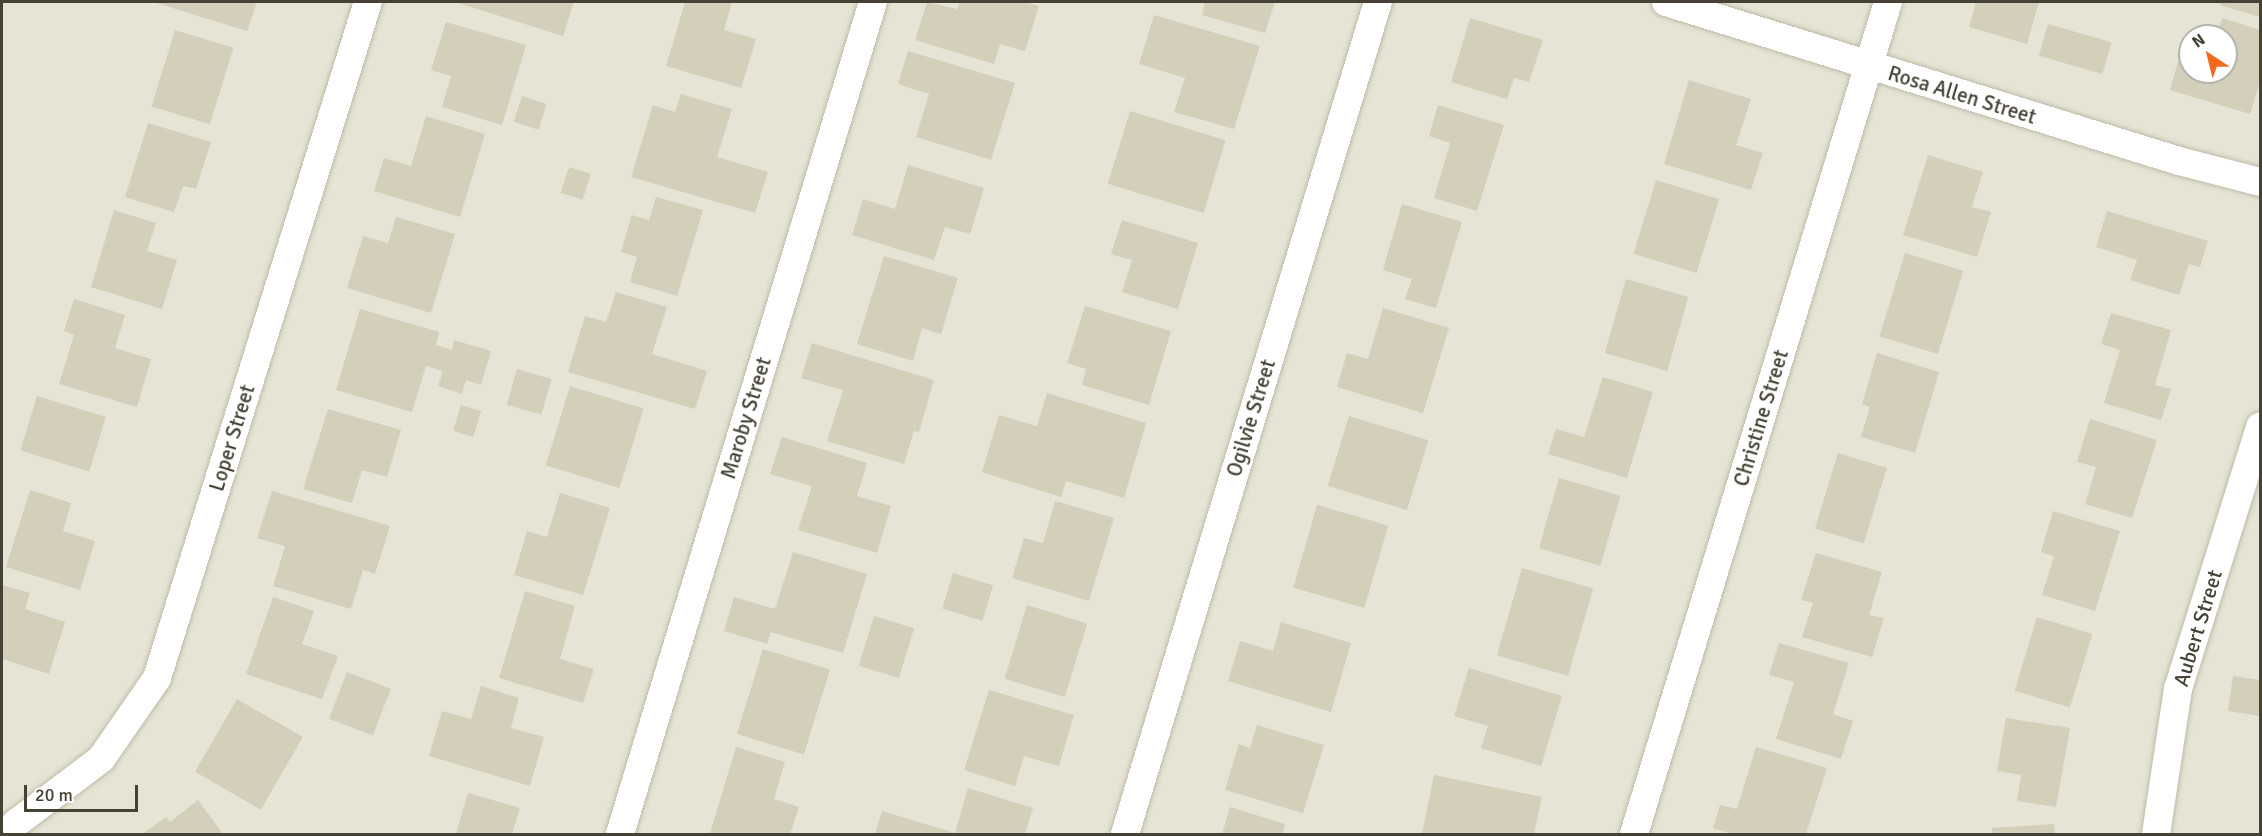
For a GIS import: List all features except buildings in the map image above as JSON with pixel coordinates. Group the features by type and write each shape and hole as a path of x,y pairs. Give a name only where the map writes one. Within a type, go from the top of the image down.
{"street":[{"name":"Loper Street","path":"13,821 101,759 157,678 368,2"},
{"name":"Maroby Street","path":"620,834 873,2"},
{"name":"Ogilvie Street","path":"1125,834 1378,2"},
{"name":"Rosa Allen Street","path":"1666,2 2179,161 2260,182"},
{"name":"Christine Street","path":"1634,834 1888,2"},
{"name":"Aubert Street","path":"2156,834 2178,689 2260,427"}],"shaded area":[{"path":"2,2 2260,2 2260,834 2,834"}]}
